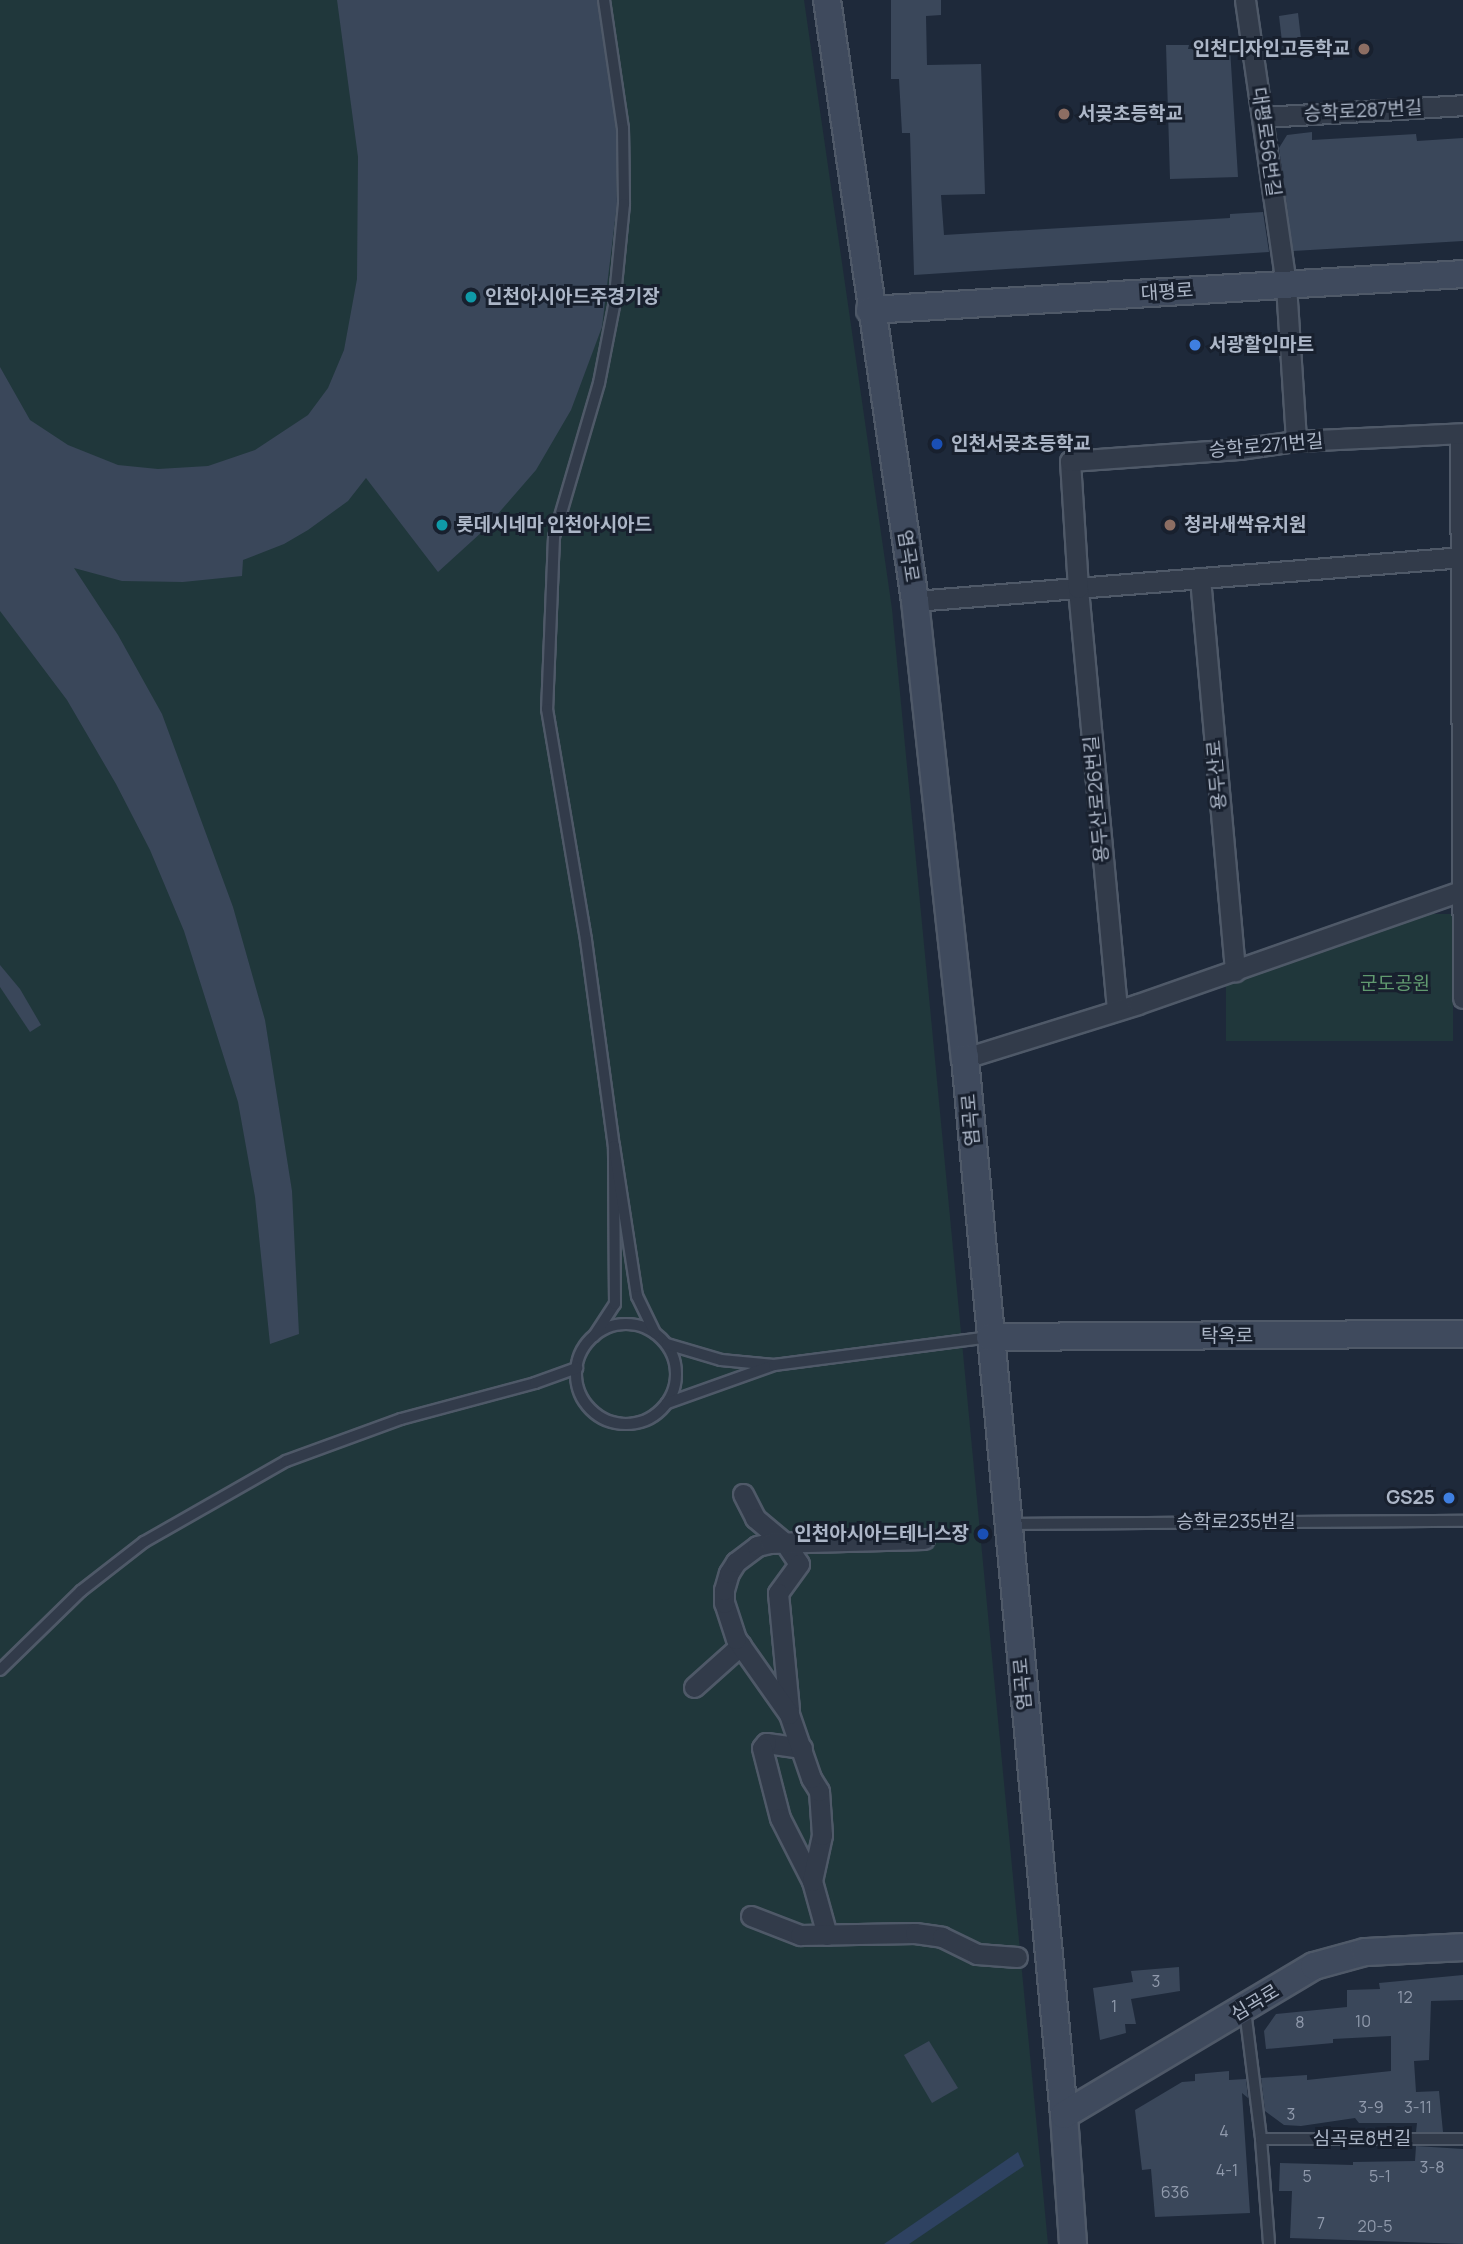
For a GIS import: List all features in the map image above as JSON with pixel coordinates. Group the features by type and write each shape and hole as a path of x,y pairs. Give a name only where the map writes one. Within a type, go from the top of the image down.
{"main road":[{"name":"염곡로","path":"827,0 870,310 915,601 965,1058 1064,2115 1073,2244"},
{"name":"대평로","path":"870,310 1463,274"},
{"name":"탁옥로","path":"990,1337 1463,1334"},
{"name":"심곡로","path":"1064,2115 1314,1966 1364,1952 1463,1947"}],"street":[{"name":"대평로56번길","path":"1245,0 1286,285 1296,441"},
{"name":"승학로287번길","path":"1263,117 1463,105"},
{"name":"승학로271번길","path":"1070,461 1239,449 1296,441 1462,434"},
{"path":"1462,434 1463,998"},
{"name":"용두산로26번길","path":"1070,461 1078,588 1117,1009"},
{"path":"915,601 1462,558"},
{"name":"용두산로","path":"1200,578 1235,971"},
{"path":"965,1058 1235,971 1463,890"},
{"path":"743,1494 755,1518 785,1544 799,1563 778,1593 789,1714"},
{"path":"811,1881 822,1835 819,1791 811,1779 789,1714 741,1645 724,1603 724,1590 729,1573 736,1562 757,1546 924,1539"},
{"path":"694,1687 741,1645"},
{"path":"802,1748 766,1743 762,1748 780,1818 811,1881 827,1936"},
{"path":"751,1916 800,1935 915,1933 942,1937 977,1954 1017,1956"}],"lane":[{"path":"604,0 623,128 624,204 614,306 599,383 554,537 547,709 586,940 637,1296 655,1333"},
{"path":"614,1146 615,1304 583,1349 577,1368 577,1382 583,1399 594,1412 609,1420 626,1424 642,1421 667,1403 774,1365 990,1337"},
{"path":"594,1336 608,1327 625,1324 641,1326 655,1333 667,1344 720,1360 774,1365"},
{"path":"667,1344 677,1373 674,1389 667,1403"},
{"path":"0,1670 81,1591 144,1542 286,1461 401,1419 535,1383 577,1368"},
{"name":"승학로235번길","path":"1008,1524 1463,1521"},
{"path":"1245,2009 1261,2139 1269,2244"},
{"name":"심곡로8번길","path":"1261,2139 1463,2139"}],"green space":[{"path":"0,0 804,0 892,609 1048,2244 0,2244"},
{"name":"군도공원","path":"1418,914 1453,914 1453,1041 1226,1041 1226,985"}],"water":[{"path":"1018,2152 1024,2166 909,2244 884,2244"}],"building":[{"name":"인천아시아드주경기장","path":"337,0 597,0 616,129 617,204 602,327 571,410 536,470 483,531 438,572 366,478 348,501 308,530 284,544 243,560 242,576 183,582 122,581 74,568 118,635 162,714 233,907 265,1020 292,1191 299,1334 270,1344 255,1197 238,1102 184,931 150,850 116,784 67,700 0,611 0,367 30,420 68,445 118,465 158,469 208,466 255,450 308,415 328,388 344,350 357,279 358,157"},
{"path":"891,0 941,0 941,15 926,16 927,65 981,64 985,194 941,195 944,235 1230,218 1230,214 1263,212 1269,252 914,275 910,133 902,133 899,79 891,79"},
{"path":"1298,13 1302,48 1283,50 1279,16"},
{"path":"1166,45 1189,45 1188,49 1230,48 1238,177 1170,179"},
{"path":"1312,132 1312,140 1416,134 1417,141 1463,138 1463,241 1293,251 1279,148 1287,135"},
{"path":"0,965 20,989 41,1025 30,1032 0,987"},
{"path":"1179,1967 1180,1991 1131,1999 1136,2024 1125,2024 1126,2033 1100,2040 1093,1988 1133,1982 1131,1971"},
{"path":"1463,1975 1463,2000 1431,2001 1429,2060 1414,2061 1416,2092 1439,2091 1443,2132 1416,2132 1417,2123 1359,2123 1355,2118 1301,2126 1284,2125 1265,2111 1261,2078 1307,2075 1307,2080 1391,2071 1391,2036 1333,2039 1333,2043 1266,2049 1264,2031 1276,2014 1347,2007 1347,1990 1380,1989 1379,1983"},
{"path":"929,2041 958,2088 932,2103 904,2055"},
{"path":"1229,2071 1229,2080 1246,2079 1248,2098 1242,2093 1250,2213 1155,2217 1151,2169 1142,2170 1135,2110 1182,2082 1195,2081 1195,2074"},
{"path":"1416,2146 1463,2149 1463,2244 1290,2238 1292,2191 1279,2191 1280,2163 1353,2165 1353,2162 1415,2161"}],"place":[{"name":"인천디자인고등학교","path":"1364,49"},
{"name":"서곶초등학교","path":"1064,114"},
{"name":"인천아시아드주경기장","path":"471,297"},
{"name":"서광할인마트","path":"1195,345"},
{"name":"인천서곶초등학교","path":"937,444"},
{"name":"롯데시네마 인천아시아드","path":"442,525"},
{"name":"청라새싹유치원","path":"1170,525"},
{"name":"GS25","path":"1449,1498"},
{"name":"인천아시아드테니스장","path":"983,1534"}]}
